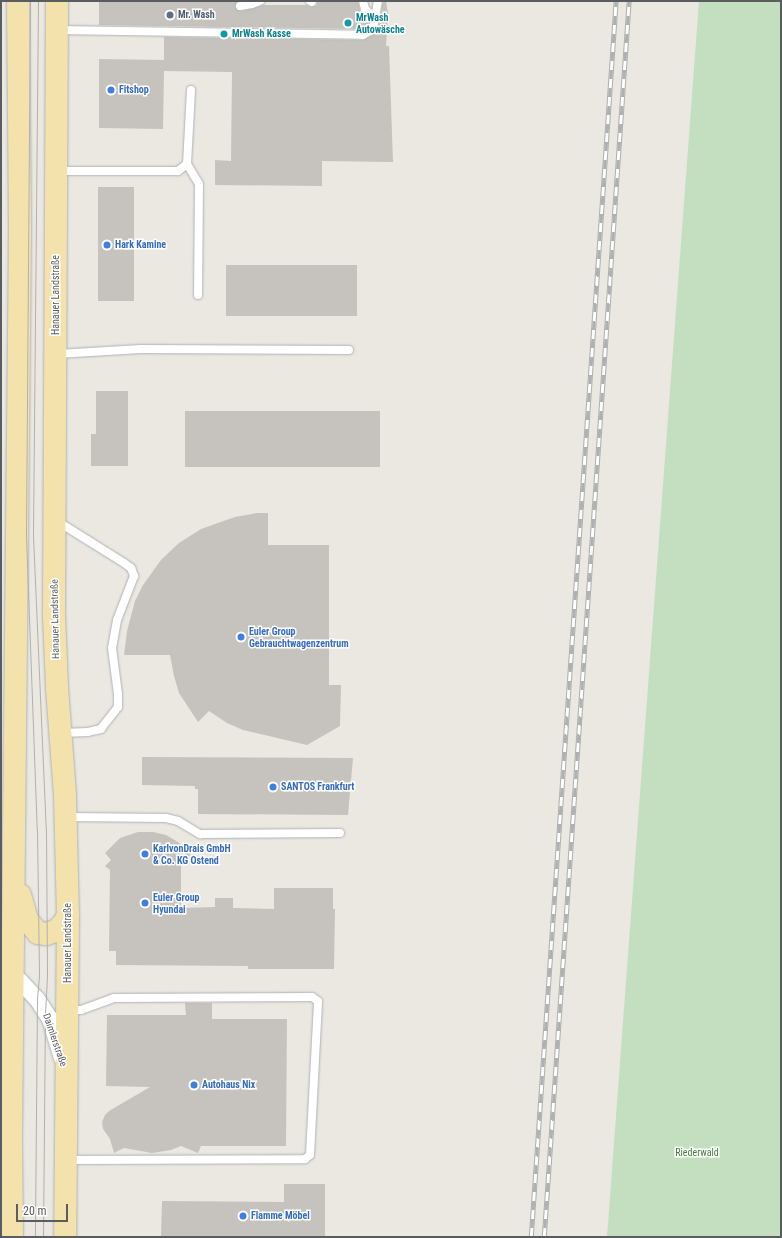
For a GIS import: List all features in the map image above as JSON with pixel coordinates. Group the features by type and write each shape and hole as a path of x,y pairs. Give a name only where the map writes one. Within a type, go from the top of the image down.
{"main road":[{"path":"12,1237 7,977 14,870 20,236 18,1"},
{"name":"Hanauer Landstraße","path":"57,1 54,615 66,817 68,914 65,1237"},
{"path":"14,870 27,920 38,933 46,934 56,931 65,922 68,914"}],"street":[{"name":"Daimlerstraße","path":"7,977 20,981 50,1019 67,1079"}],"lane":[{"path":"240,6 260,1"},
{"path":"363,1 365,9 374,17"},
{"path":"57,30 363,35 373,29 378,1"},
{"path":"191,90 187,164 199,184 198,295"},
{"path":"56,171 178,171 187,164"},
{"path":"56,354 141,349 349,350"},
{"path":"55,520 124,563 131,568 134,576 117,620 112,648 118,694 118,707 101,729 88,732 60,733"},
{"path":"66,817 166,818 178,821 200,834 340,833"},
{"path":"66,1160 305,1159 310,1154 318,1001 312,996 114,998 81,1010 68,1010"}],"green space":[{"name":"Riederwald","path":"699,1 781,1 781,1237 607,1237"}],"building":[{"path":"99,1 238,1 235,7 241,11 264,5 306,5 312,7 317,5 317,1 358,1 360,11 369,20 368,26 362,29 99,25"},
{"path":"383,1 386,1 388,13 386,46 389,46 393,162 322,161 322,186 215,185 215,160 231,161 232,72 164,71 163,129 99,128 99,59 164,60 164,37 363,40 378,32"},
{"path":"98,187 134,187 134,301 98,301"},
{"path":"226,265 357,265 357,316 226,316"},
{"path":"96,391 128,391 128,466 91,466 91,434 96,434"},
{"path":"185,411 380,411 380,467 185,467"},
{"path":"257,513 268,513 268,545 329,545 329,685 341,685 340,726 307,745 243,730 227,723 209,711 198,722 179,693 170,655 124,655 127,631 135,601 143,585 161,560 179,543 201,529 235,517"},
{"name":"SANTOS Frankfurt","path":"142,757 353,758 348,815 198,814 198,789 195,789 195,786 142,785"},
{"name":"Euler Group Hyundai","path":"138,832 153,832 166,835 178,842 191,854 181,863 181,908 215,907 215,898 233,898 233,908 274,909 274,888 333,888 333,909 335,909 334,969 248,969 248,966 116,965 116,951 109,951 110,870 105,866 111,860 105,853 120,838"},
{"path":"185,1003 212,1003 212,1019 287,1019 286,1146 201,1146 198,1153 181,1146 171,1150 152,1153 124,1148 114,1153 110,1139 103,1129 102,1122 105,1115 109,1111 150,1087 106,1086 107,1015 186,1015"},
{"name":"Flamme Möbel","path":"284,1184 325,1184 325,1237 161,1237 162,1201 284,1202"}],"tram line":[{"path":"30,1 26,536 37,830 39,976 37,999 35,1237"},
{"path":"38,1 33,536 46,830 47,976 45,1010 43,1237"}],"railway":[{"path":"531,1237 616,1"},
{"path":"544,1237 629,1"}],"place":[{"name":"Mr. Wash","path":"170,15"},
{"name":"MrWash Autowäsche","path":"348,23"},
{"name":"MrWash Kasse","path":"224,34"},
{"name":"Fitshop","path":"111,90"},
{"name":"Hark Kamine","path":"107,245"},
{"name":"Euler Group Gebrauchtwagenzentrum","path":"241,637"},
{"name":"SANTOS Frankfurt","path":"273,787"},
{"name":"KarlvonDrais GmbH & Co. KG Ostend","path":"145,854"},
{"name":"Euler Group Hyundai","path":"145,903"},
{"name":"Autohaus Nix","path":"194,1085"},
{"name":"Flamme Möbel","path":"243,1216"}]}
